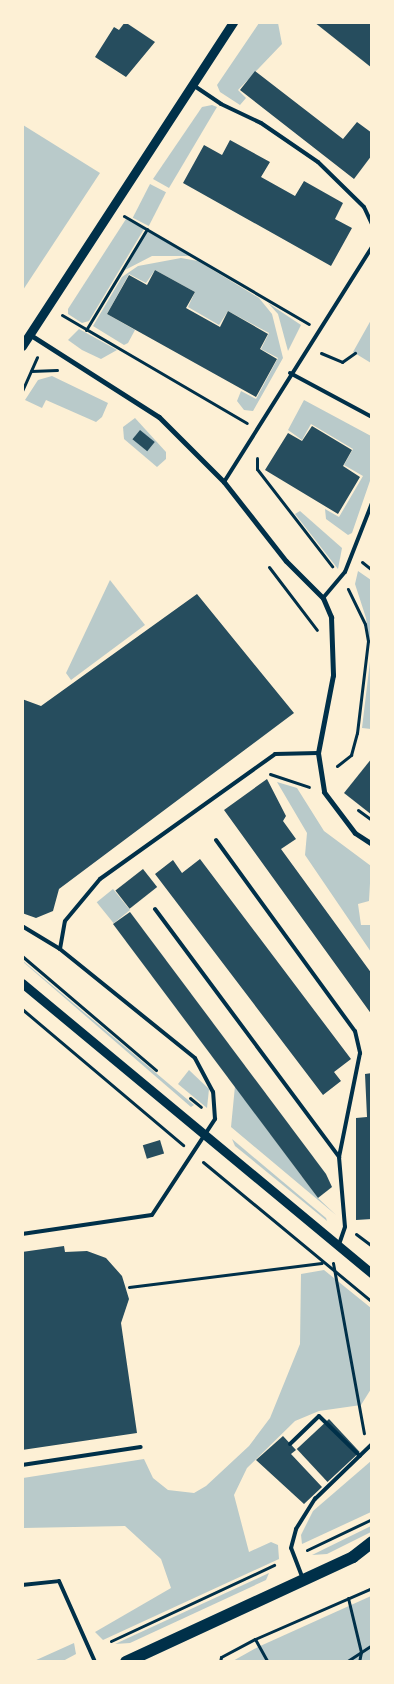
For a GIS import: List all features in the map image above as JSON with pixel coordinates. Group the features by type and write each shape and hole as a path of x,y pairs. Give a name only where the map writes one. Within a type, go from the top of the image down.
{"main road":[{"path":"126,1662 353,1557 372,1542"},
{"path":"353,1557 372,1555"}],"street":[{"path":"22,346 26,332 233,22"},
{"path":"26,332 159,417 224,482 286,561 323,598 331,616 333,675 318,752 324,792 355,833 372,844"},
{"path":"22,982 203,1135 372,1274"}],"lane":[{"path":"191,84 221,104 261,123 318,162 364,207 372,224"},
{"path":"224,482 318,328 372,247"},
{"path":"290,373 372,417"},
{"path":"323,598 344,572 372,503"},
{"path":"60,949 65,921 100,879 276,754 318,752"},
{"path":"216,840 355,1031 360,1053 339,1157 345,1227 338,1246"},
{"path":"154,909 339,1157"},
{"path":"22,926 60,949 195,1058 213,1092 214,1119 152,1215 22,1234"},
{"path":"290,1444 319,1416 360,1456"},
{"path":"303,1579 291,1548 296,1529 315,1499 372,1444"},
{"path":"22,1465 141,1447"},
{"path":"22,1585 59,1582 95,1662"}],"path":[{"path":"122,214 318,328"},
{"path":"59,313 86,330 147,228"},
{"path":"307,346 342,362 355,353"},
{"path":"31,371 61,371"},
{"path":"266,562 320,634"},
{"path":"255,769 324,792"},
{"path":"22,956 159,1072"},
{"path":"182,1092 214,1119"},
{"path":"345,1227 372,1246"},
{"path":"129,1287 323,1263"},
{"path":"332,1270 368,1448"},
{"path":"306,1550 372,1519"},
{"path":"111,1641 274,1565"},
{"path":"220,1662 221,1657 255,1639 372,1588"},
{"path":"348,1598 361,1652 359,1662"},
{"path":"255,1639 268,1662"},
{"path":"346,1662 372,1645"}],"shaded area":[{"path":"259,23 278,23 282,44 238,90 246,98 240,105 220,92 217,85"},
{"path":"212,105 217,107 169,188 153,179 202,107"},
{"path":"23,125 100,173 23,290"},
{"path":"150,184 166,192 149,226 133,218"},
{"path":"126,219 144,229 89,321 82,323 68,314 68,309"},
{"path":"147,231 190,256 152,256 125,270"},
{"path":"181,258 198,261 259,298 272,314 283,358 253,411 244,410 237,401 241,391 256,399 278,358 261,349 269,333 228,311 219,325 188,307 195,292 155,270 146,283 129,274 107,314 135,330 128,343 124,345 93,326 122,277 138,266"},
{"path":"268,303 301,325 288,351 278,314"},
{"path":"371,320 371,363 353,352"},
{"path":"79,329 117,350 101,359 82,350 68,340"},
{"path":"52,376 108,403 102,417 96,422 46,400 42,408 25,400 38,380"},
{"path":"304,400 371,436 371,478 352,533 348,535 326,519 325,509 339,517 363,476 344,465 353,449 311,424 302,440 288,430"},
{"path":"135,418 166,452 166,459 157,467 124,439 123,427"},
{"path":"300,511 342,548 338,569 295,514"},
{"path":"358,571 371,580 371,653 366,618 355,584"},
{"path":"110,580 145,625 71,680 66,673"},
{"path":"371,653 371,729 362,728"},
{"path":"277,782 297,788 324,831 371,866 369,901 358,904 361,925 371,925 371,952 305,855 307,833"},
{"path":"113,889 130,910 114,923 97,902"},
{"path":"23,961 194,1105 191,1107"},
{"path":"189,1070 209,1089 207,1108 178,1084"},
{"path":"235,1086 318,1198 336,1215 231,1127"},
{"path":"232,1139 326,1218 327,1221 235,1146"},
{"path":"324,1270 371,1308 371,1389 361,1405 319,1411 295,1421 247,1468 234,1495 249,1552 271,1542 278,1545 279,1559 103,1640 95,1632 171,1588 161,1559 125,1526 23,1528 23,1478 144,1459 153,1478 168,1490 194,1493 206,1486 249,1446 270,1418 300,1344 301,1274"},
{"path":"371,1461 371,1512 302,1544 301,1535 313,1511"},
{"path":"371,1526 371,1532 327,1554 312,1555"},
{"path":"269,1573 266,1580 130,1643 115,1644"},
{"path":"371,1596 371,1661 231,1662 258,1647"},
{"path":"74,1643 76,1654 63,1661 34,1661"}],"building":[{"path":"125,22 155,42 126,77 95,57 114,27 119,30"},
{"path":"314,22 372,22 372,68"},
{"path":"255,71 343,139 357,122 372,133 372,155 354,179 240,90"},
{"path":"230,140 270,162 261,177 295,196 304,181 343,203 335,219 352,228 331,266 183,183 204,145 222,155"},
{"path":"155,270 195,292 186,308 220,327 228,311 268,334 260,349 277,359 256,397 107,314 129,275 147,285"},
{"path":"312,426 352,450 343,466 360,477 338,514 265,470 288,433 302,441"},
{"path":"140,430 155,442 147,451 132,439"},
{"path":"197,594 294,713 59,889 53,911 36,918 22,913 22,699 41,706"},
{"path":"372,758 372,815 344,793"},
{"path":"267,779 286,816 283,821 296,839 281,849 372,974 372,1015 224,810"},
{"path":"200,859 351,1059 334,1072 341,1081 323,1095 155,874 173,860 182,873"},
{"path":"143,869 157,887 130,909 115,891"},
{"path":"130,912 326,1174 332,1187 318,1198 113,924"},
{"path":"372,1073 372,1219 356,1220 356,1118 367,1117 365,1074"},
{"path":"160,1140 164,1153 147,1159 143,1145"},
{"path":"64,1246 65,1252 87,1251 106,1258 122,1276 129,1299 121,1323 137,1433 22,1450 22,1252"},
{"path":"329,1419 360,1452 328,1482 297,1449"},
{"path":"283,1436 296,1450 291,1454 322,1487 304,1504 256,1460"}]}
